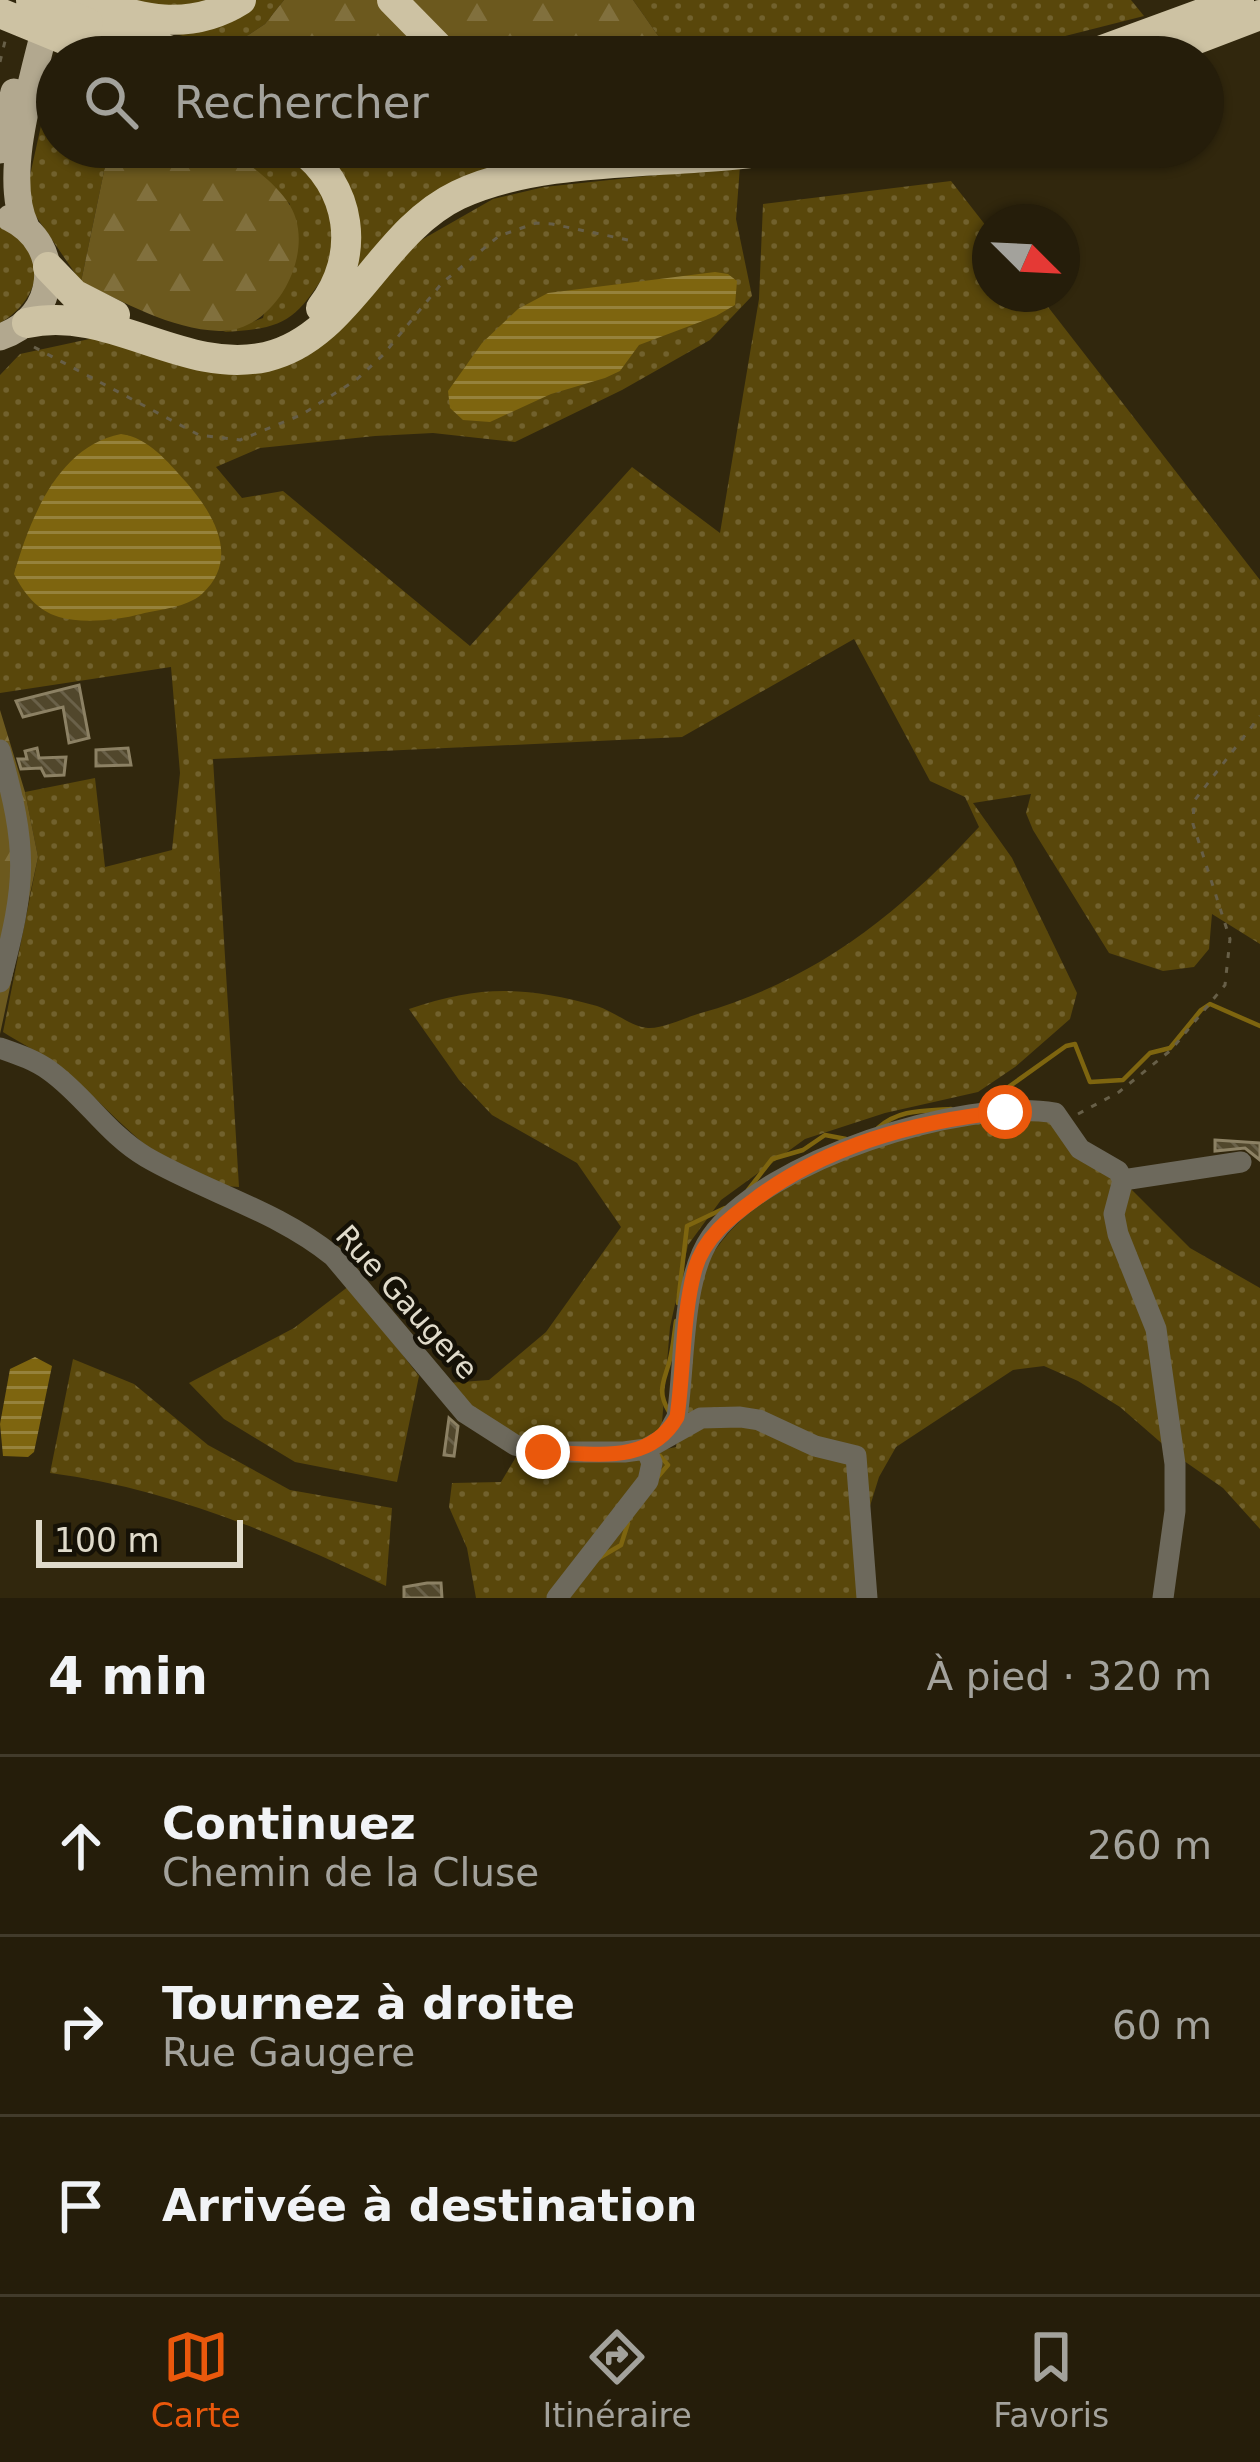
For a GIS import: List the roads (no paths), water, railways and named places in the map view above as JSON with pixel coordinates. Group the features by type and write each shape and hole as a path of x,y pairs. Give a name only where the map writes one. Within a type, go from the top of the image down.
{"highway":[{"path":"32,0 86,31"},
{"path":"0,34 86,31 199,18 241,0"},
{"path":"392,0 427,36"},
{"path":"1140,36 1239,0"},
{"path":"0,13 86,31"},
{"path":"1205,36 1260,15"},
{"path":"48,267 82,298 171,336 231,347 283,337 328,300 340,274 346,247 345,215 334,185 321,168"},
{"path":"14,330 73,319 197,356 268,356 302,343 321,328 412,226 462,193 530,174 588,168"}],"main road":[{"path":"0,150 32,0"},
{"path":"45,36 52,0"},
{"path":"14,330 46,295 48,267 41,245 13,221 16,179 36,80"}],"street":[{"path":"0,750 19,821 23,873 0,982"},
{"name":"Rue Gaugere","path":"0,1048 55,1074 108,1129 148,1158 252,1205 317,1243 465,1413 515,1445 543,1452 656,1443 701,1418 740,1417 856,1456 867,1598"},
{"path":"556,1598 648,1481 656,1443 677,1417 695,1268 712,1236 743,1208 814,1161 948,1118 1036,1110 1055,1113 1080,1149 1118,1171 1123,1180 1114,1214 1156,1329 1174,1454 1175,1510 1163,1598"},
{"path":"1123,1180 1241,1162"}],"waterway":[{"path":"986,1103 1075,1044 1090,1082 1123,1080 1150,1053 1170,1048 1210,1004 1260,1026"},
{"path":"878,1128 903,1114 951,1109"},
{"path":"748,1190 772,1159 803,1150 825,1135 846,1139"},
{"path":"678,1303 687,1226 725,1208"},
{"path":"669,1412 662,1388 676,1321"},
{"path":"656,1479 668,1465 660,1456"},
{"path":"599,1558 621,1545 628,1523"}]}
